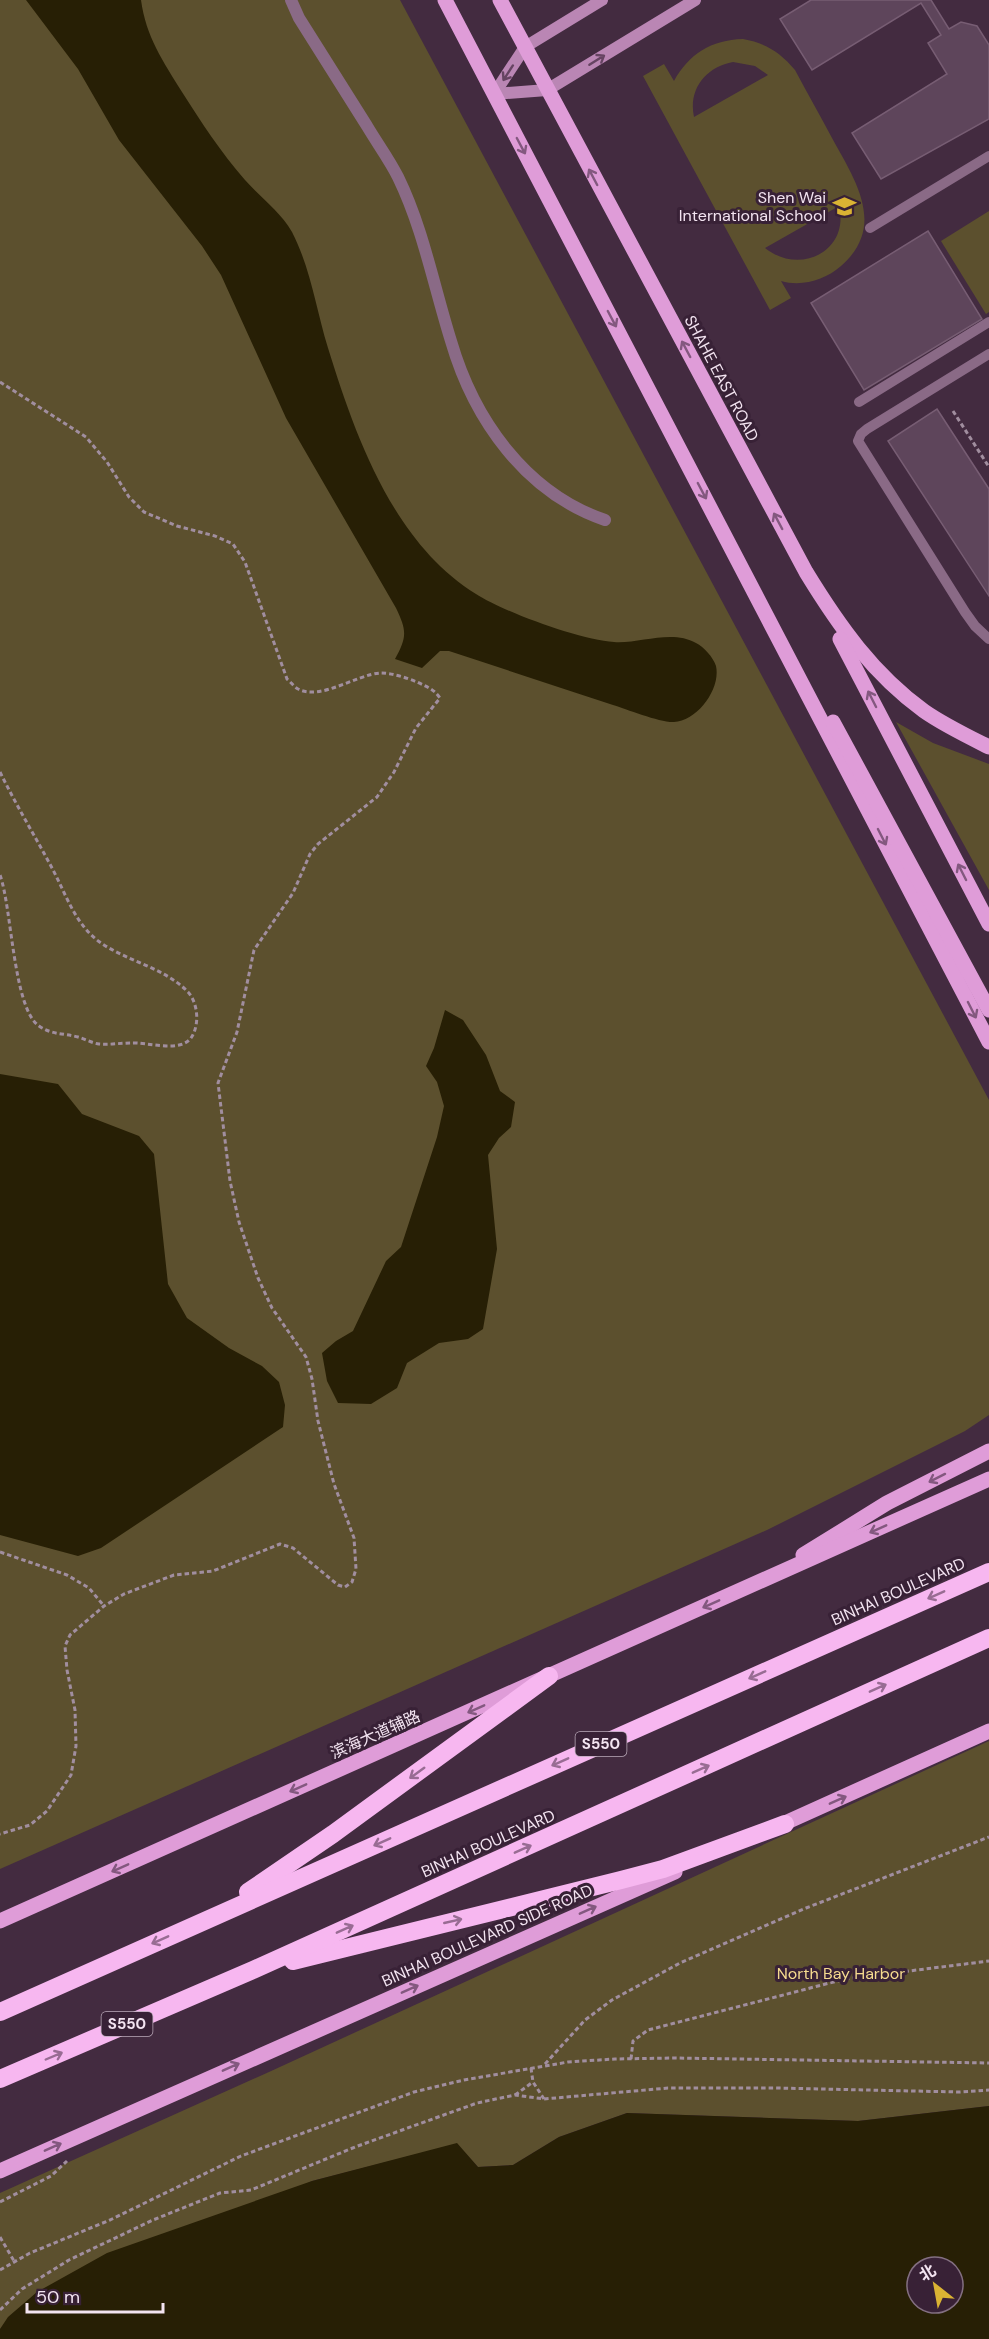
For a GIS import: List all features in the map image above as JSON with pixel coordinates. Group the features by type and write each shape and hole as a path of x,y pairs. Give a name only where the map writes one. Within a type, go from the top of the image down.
{"highway":[{"name":"BINHAI BOULEVARD","path":"0,2012 989,1572"},
{"name":"BINHAI BOULEVARD","path":"0,2079 254,1970 989,1638"},
{"path":"213,1916 333,1834 549,1676"},
{"path":"254,1970 663,1869 785,1824"}],"main road":[{"path":"445,0 989,1042"},
{"name":"SHAHE EAST ROAD","path":"500,0 806,572 851,642 874,669 926,713 962,733"},
{"path":"806,572 989,924"},
{"path":"778,636 840,733 989,1010"},
{"path":"962,733 989,741"},
{"path":"962,733 989,747"},
{"path":"765,1581 838,1532 887,1503 989,1451"},
{"path":"765,1581 989,1479"},
{"name":"滨海大道辅路","path":"0,1921 765,1581"},
{"name":"BINHAI BOULEVARD SIDE ROAD","path":"0,2171 785,1824 989,1731"}],"street":[{"path":"291,0 299,18 398,176 430,267 451,344 477,405 489,426 508,452 542,487 582,512 605,520"},
{"path":"494,94 525,47 602,0"},
{"path":"494,94 547,90 695,0"}],"lane":[{"path":"870,228 989,156"},
{"path":"859,402 989,322"},
{"path":"989,354 867,429 858,441 965,612 975,626 989,639"}],"path":[{"path":"0,382 86,437 107,462 129,497 144,512 177,526 215,536 233,544 245,562 287,679 299,689 314,691 382,673 409,679 435,690 440,698 416,728 394,772 376,797 318,844 310,854 293,893 254,950 240,1020 219,1083 230,1181 239,1222 258,1278 272,1308 306,1357 312,1378 318,1421 332,1473 354,1538 356,1569 352,1582 345,1587 338,1585 293,1548 280,1544 213,1570 174,1575 124,1594 104,1606 70,1635 64,1646 75,1710 76,1746 71,1776 47,1811 30,1825 0,1834"},
{"path":"953,411 989,467"},
{"path":"0,772 52,867 70,906 86,929 100,943 164,975 189,992 197,1010 196,1029 190,1039 182,1045 162,1046 144,1042 98,1044 77,1037 55,1034 38,1025 31,1018 25,1005 17,972 6,890 0,875"},
{"path":"0,1552 67,1575 89,1588 104,1606"},
{"path":"544,2066 585,2020 612,2000 680,1963 806,1908 989,1837"},
{"path":"631,2059 633,2041 648,2030 845,1979 989,1960"},
{"path":"0,2270 14,2261 110,2220 241,2156 341,2117 414,2092 531,2067 568,2062 631,2059 989,2063"},
{"path":"531,2067 533,2082 544,2099"},
{"path":"514,2095 533,2082"},
{"path":"0,2310 22,2289 69,2260 153,2220 220,2193 251,2190 344,2152 477,2103 514,2095 544,2099 668,2088 959,2092 989,2090"},
{"path":"0,2202 51,2176 74,2154"},
{"path":"0,2237 14,2261"}],"green space":[{"path":"0,0 400,0 989,1100 989,1415 965,1431 767,1530 0,1869"},
{"path":"743,39 765,46 778,53 795,70 850,170 862,203 864,219 862,235 855,251 835,271 821,278 805,283 781,281 791,298 770,310 643,76 664,64 674,81 687,63 702,50 731,40","holes":["733,62 755,66 768,75 694,117 694,97 701,81 715,69","839,206 840,222 837,235 830,246 819,254 807,259 793,260 779,256 765,248"]},
{"path":"989,211 989,312 986,314 941,241"},
{"path":"896,722 933,743 989,764 989,890"},
{"name":"North Bay Harbor","path":"989,1741 989,2106 858,2121 627,2113 559,2137 513,2165 478,2167 457,2144 312,2181 0,2329 0,2193"}],"shaded area":[{"path":"26,0 141,0 147,26 156,48 197,116 236,169 276,211 292,232 309,275 339,381 365,451 400,517 422,546 447,572 476,594 505,609 543,624 599,640 624,642 677,637 699,645 713,659 717,675 711,694 699,710 683,720 668,722 449,651 440,651 422,668 395,659 402,645 404,634 400,616 286,418 221,275 202,246 119,140 78,69"},
{"path":"445,1010 463,1020 486,1055 500,1091 515,1102 511,1127 499,1138 488,1155 497,1249 483,1329 468,1339 439,1343 407,1363 397,1388 371,1404 338,1403 327,1381 322,1353 353,1331 386,1261 401,1247 437,1137 444,1106 437,1082 426,1066"},
{"path":"0,1074 58,1084 82,1114 139,1136 154,1154 168,1284 187,1318 229,1348 262,1366 279,1382 285,1405 283,1427 101,1548 78,1556 0,1535"},
{"path":"989,2106 989,2339 0,2339 0,2329 8,2317 37,2292 107,2253 312,2181 457,2143 478,2167 513,2165 559,2137 627,2113 858,2121"}],"building":[{"path":"811,0 931,0 949,29 961,22 977,26 989,45 989,119 881,179 852,133 947,74 928,43 941,35 921,3 812,70 780,19"},
{"path":"928,231 982,319 864,390 811,303"},
{"path":"937,409 989,489 989,596 888,441"}],"place":[{"name":"Shen Wai International School","path":"844,206"}]}
